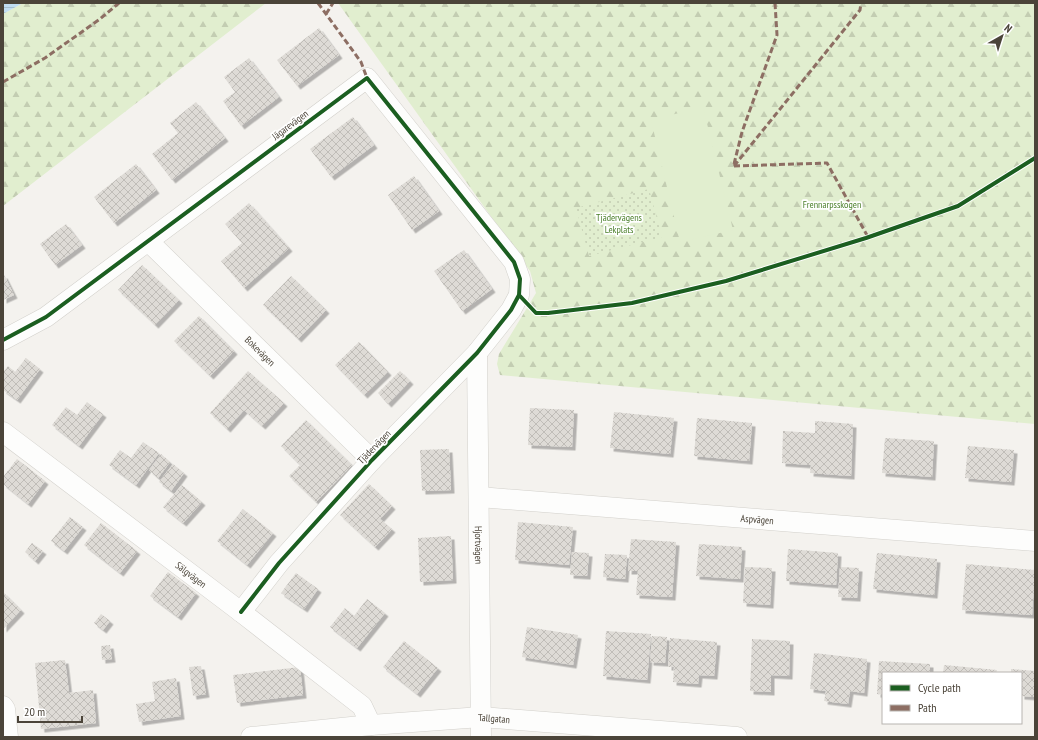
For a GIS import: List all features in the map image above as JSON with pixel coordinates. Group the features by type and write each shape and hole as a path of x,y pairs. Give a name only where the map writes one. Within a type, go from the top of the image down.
{"street":[{"name":"Jägarevägen","path":"3,340 46,317 367,78 514,262 520,279 519,295"},
{"name":"Bokevägen","path":"148,241 372,460"},
{"name":"Tjädervägen","path":"241,612 279,564 372,460 477,353 511,310 519,295"},
{"name":"Hjortvägen","path":"477,353 482,737"},
{"name":"Sälgvägen","path":"3,432 241,612 362,706 371,725"},
{"name":"Aspvägen","path":"479,497 1035,541"},
{"path":"3,706 5,709 8,737"},
{"name":"Tallgatan","path":"251,737 371,725 481,717 737,737"}],"green space":[{"path":"23,3 266,3 3,206 3,14"},
{"name":"Frennarpsskogen","path":"338,3 1035,3 1035,424 500,375 497,364 499,354 536,293 530,271"},
{"path":"703,107 733,230 680,242 651,120"},
{"name":"Tjädervägens Lekplats","path":"649,189 662,237 589,256 576,208"}],"water":[{"path":"3,3 23,3 3,14"}],"building":[{"path":"319,28 339,55 297,86 277,60"},
{"path":"249,58 279,97 241,126 223,101 235,92 224,77"},
{"path":"196,102 225,138 172,180 152,154 178,133 170,123"},
{"path":"353,117 374,145 331,177 310,149"},
{"path":"136,164 156,190 114,223 94,197"},
{"path":"414,176 439,211 412,230 388,195"},
{"path":"249,203 289,248 244,288 221,261 242,243 225,224"},
{"path":"66,224 82,245 55,265 40,244"},
{"path":"464,250 492,289 462,311 434,271"},
{"path":"142,265 179,300 155,325 118,290"},
{"path":"3,275 14,295 3,300"},
{"path":"291,276 326,310 298,339 263,305"},
{"path":"199,316 234,351 210,376 174,341"},
{"path":"359,342 388,372 364,395 335,365"},
{"path":"26,358 40,369 17,400 3,390 3,372 8,366 15,372"},
{"path":"248,371 284,403 262,426 244,410 227,429 210,413"},
{"path":"400,371 410,381 388,404 378,393"},
{"path":"87,402 103,414 79,446 52,425 66,407 77,415"},
{"path":"530,408 574,410 572,447 528,445"},
{"path":"614,412 674,418 670,454 610,448"},
{"path":"697,418 752,423 749,461 694,456"},
{"path":"306,420 352,465 316,502 289,476 300,465 281,446"},
{"path":"815,421 853,424 851,476 810,473 811,465 782,463 783,431 815,433"},
{"path":"885,438 934,441 932,477 882,473"},
{"path":"143,442 159,453 136,485 109,465 120,450 131,458"},
{"path":"968,446 1014,450 1011,482 965,478"},
{"path":"449,449 451,490 422,491 420,450"},
{"path":"161,454 170,462 158,478 149,470"},
{"path":"17,459 45,481 28,504 3,484 3,477"},
{"path":"173,464 184,473 171,491 159,482"},
{"path":"369,484 392,506 380,519 392,529 375,547 340,515"},
{"path":"182,485 202,502 183,523 163,507"},
{"path":"243,509 273,533 247,565 217,541"},
{"path":"70,517 83,527 64,551 51,541"},
{"path":"518,522 573,527 569,565 515,560"},
{"path":"101,523 137,551 120,573 84,545"},
{"path":"451,536 453,580 420,582 418,538"},
{"path":"631,539 676,542 672,597 636,595 638,571 628,571"},
{"path":"32,543 43,551 35,561 25,552"},
{"path":"699,544 742,547 740,579 696,576"},
{"path":"788,549 838,553 836,585 786,581"},
{"path":"572,552 589,553 587,576 570,575"},
{"path":"877,553 937,559 934,595 873,589"},
{"path":"605,554 627,555 625,579 603,577"},
{"path":"966,564 1035,570 1032,615 962,610"},
{"path":"745,567 772,568 770,605 743,603"},
{"path":"840,567 859,568 857,598 838,597"},
{"path":"168,572 196,593 178,617 150,596"},
{"path":"296,573 318,589 304,609 281,593"},
{"path":"3,592 21,610 3,629"},
{"path":"367,599 385,613 357,648 330,627 345,608 354,616"},
{"path":"101,614 110,621 103,630 94,623"},
{"path":"527,627 578,635 573,665 522,657"},
{"path":"606,631 651,634 647,680 603,676"},
{"path":"652,636 667,637 665,663 650,662"},
{"path":"670,638 717,642 714,676 699,675 698,684 673,682 674,667 668,667"},
{"path":"752,639 790,641 789,676 771,675 771,692 750,691"},
{"path":"404,641 438,668 417,694 383,667"},
{"path":"110,645 112,659 102,660 101,646"},
{"path":"814,653 867,659 864,693 850,691 848,704 824,701 826,691 810,689"},
{"path":"65,660 69,693 93,690 96,723 41,729 35,663"},
{"path":"879,661 930,664 930,672 882,672 882,695 877,694"},
{"path":"944,665 997,670 996,672 943,672"},
{"path":"201,666 206,694 193,696 189,667"},
{"path":"300,667 303,695 237,703 233,675"},
{"path":"1011,669 1035,671 1035,697 1022,696 1022,672 1011,672"},
{"path":"176,678 181,716 139,722 136,704 155,701 152,682"}],"marked path":[{"path":"3,82 45,58 100,19 119,3"},
{"path":"318,3 361,62 367,78"},
{"path":"326,14 333,3"},
{"path":"734,164 742,132 777,35 775,3"},
{"path":"734,166 860,10 861,3"},
{"path":"734,166 827,163 868,237"}],"cycle path":[{"path":"3,340 46,317 367,78 514,262 520,279 519,295 511,310 477,353 372,460 279,563 241,612"},
{"path":"519,295 536,313 548,313 632,303 726,281 866,238 958,206 1035,158"}]}
